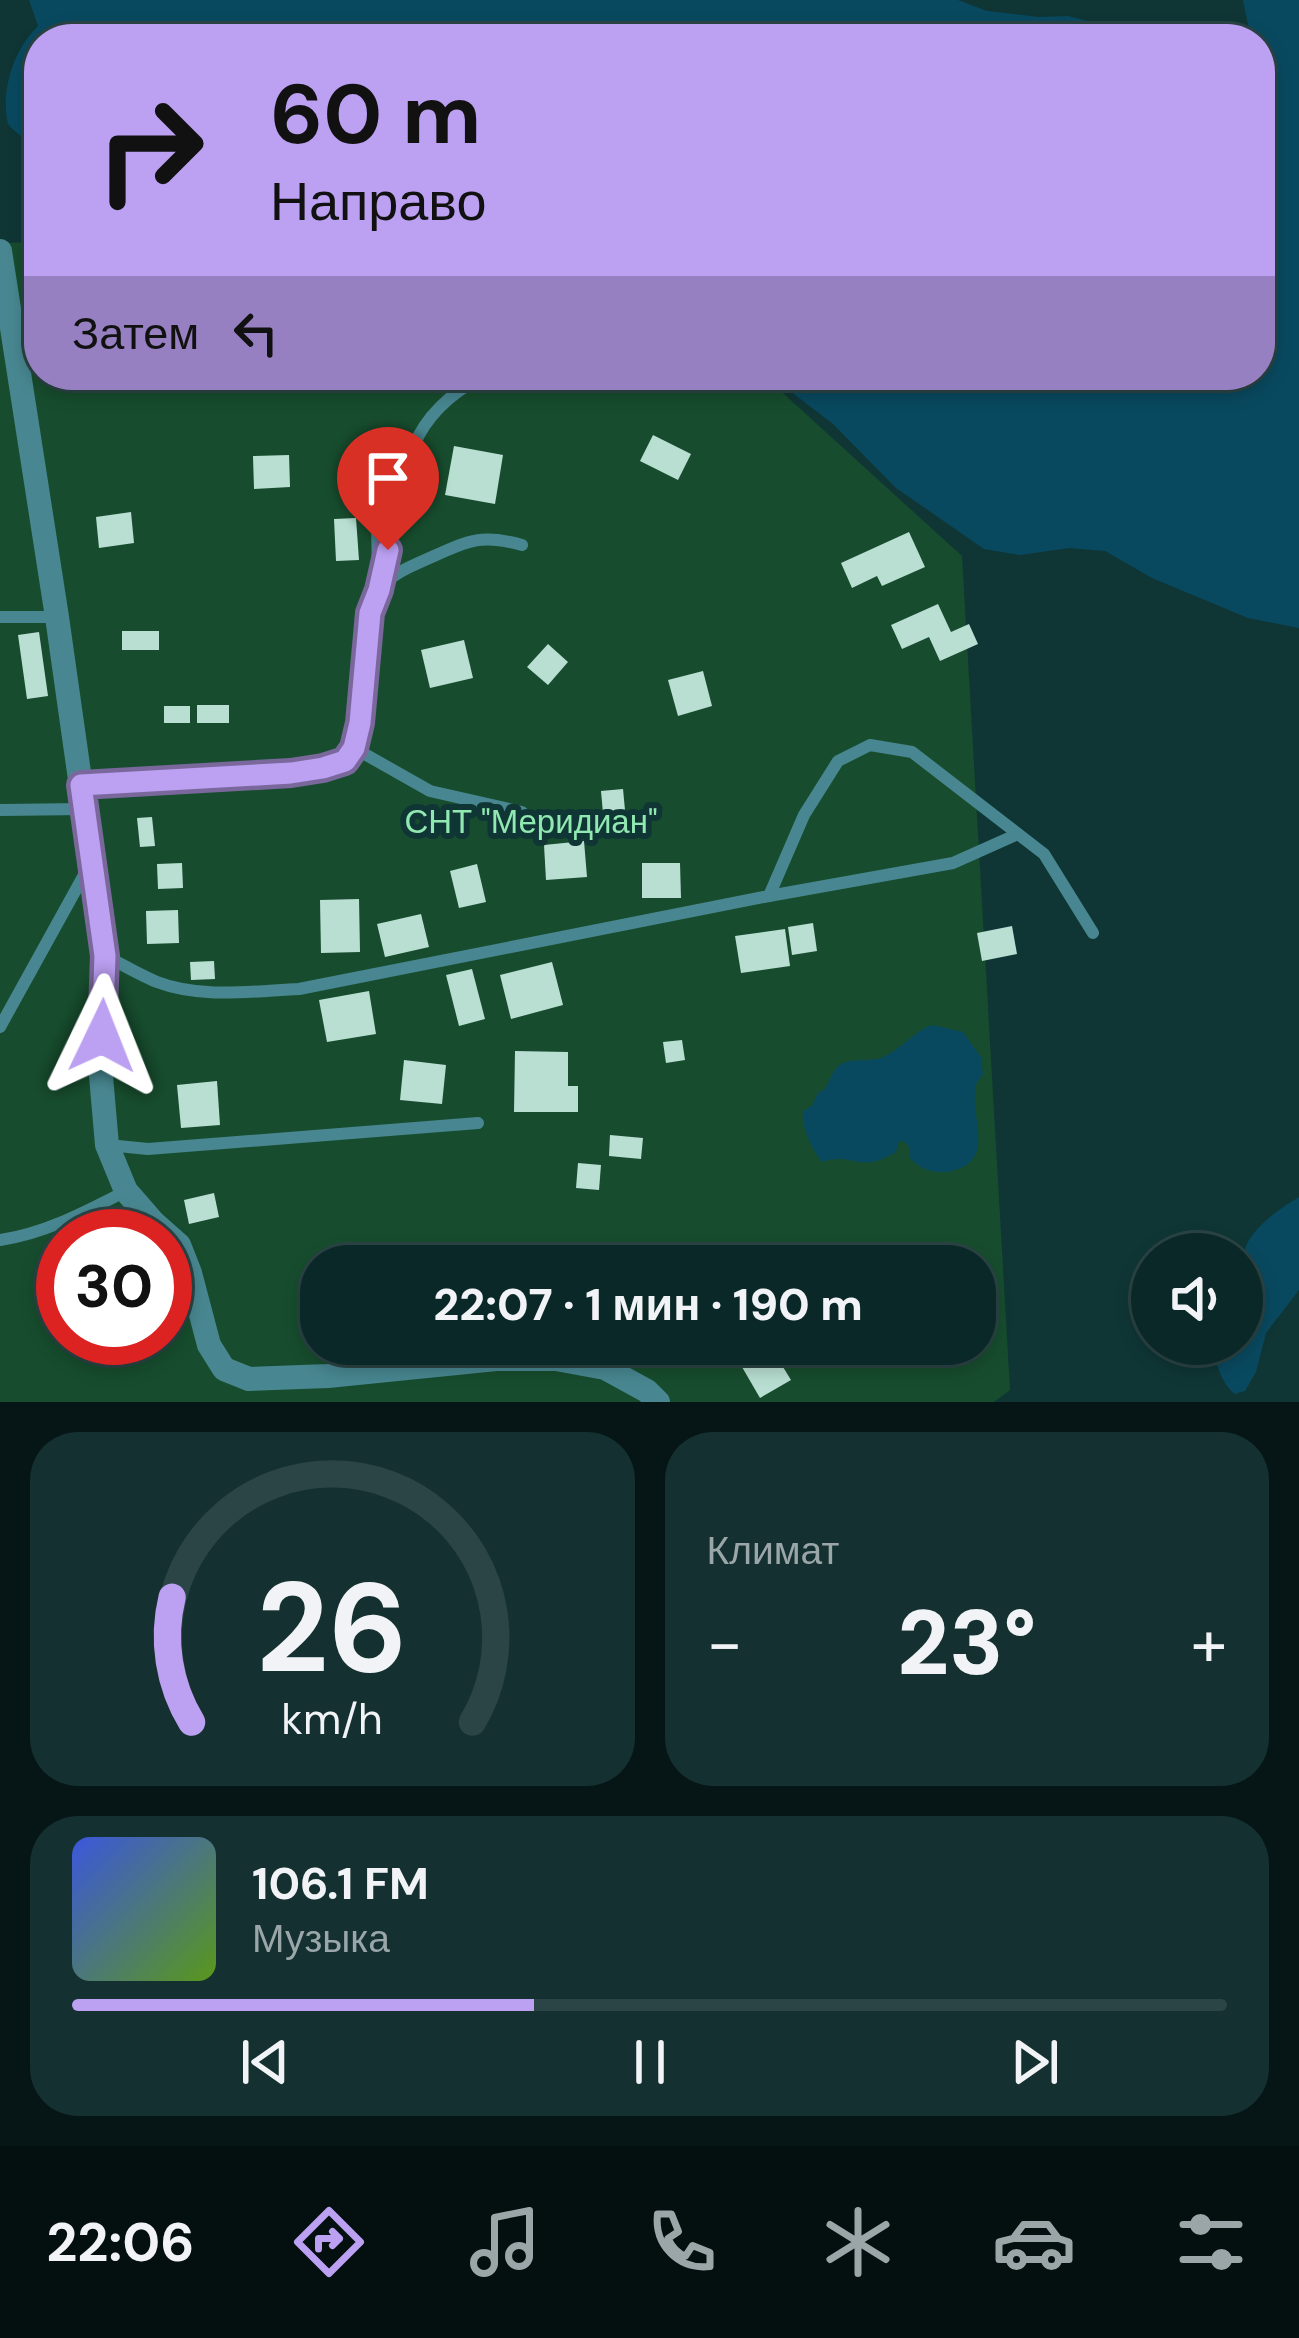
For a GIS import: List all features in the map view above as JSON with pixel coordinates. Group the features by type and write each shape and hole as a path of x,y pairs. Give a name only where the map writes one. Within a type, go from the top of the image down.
{"street":[{"path":"0,251 105,956 101,1076 106,1145 126,1191 178,1245 209,1345 224,1369 249,1379 496,1359 556,1359 605,1368 658,1402"}],"lane":[{"path":"0,810 291,773 345,761 360,723 370,613 406,469 419,433 461,390"},
{"path":"370,492 377,526 379,590"},
{"path":"379,590 406,568 472,538 522,545"},
{"path":"0,616 57,616"},
{"path":"769,896 804,815 838,761 870,745 912,752 1044,854 1093,933"},
{"path":"354,748 430,791 522,812"},
{"path":"105,956 160,983 196,990 299,988 953,863 1018,834"},
{"path":"0,1026 92,860"},
{"path":"106,1145 148,1148 478,1123"},
{"path":"0,1240 68,1221 126,1191"}],"green space":[{"name":"СНТ \"Меридиан\"","path":"24,242 24,390 779,390 962,556 1010,1390 994,1402 0,1402 0,243"}],"water":[{"path":"29,0 958,0 987,11 1068,16 1097,24 37,24"},
{"path":"1243,0 1299,0 1299,628 1248,618 1152,578 1105,551 1069,548 1020,555 984,549 896,488 833,424 789,390 1275,390 1275,24 1248,24"},
{"path":"22,46 24,139 8,124 6,111 11,71"},
{"path":"932,1025 963,1032 981,1057 983,1074 975,1092 977,1152 971,1161 945,1172 930,1171 914,1162 910,1148 899,1141 896,1152 873,1162 822,1162 808,1138 803,1111 812,1106 836,1068 850,1061 881,1058"},
{"path":"1299,1197 1299,1290 1266,1333 1263,1345 1263,1233 1254,1233"},
{"path":"1217,1365 1258,1365 1245,1391 1235,1394"}],"building":[{"path":"653,435 691,454 678,480 640,461"},
{"path":"454,446 503,455 495,504 445,495"},
{"path":"289,455 290,487 254,489 253,456"},
{"path":"131,512 134,543 99,548 96,517"},
{"path":"356,518 359,560 336,561 334,519"},
{"path":"909,532 925,567 882,586 877,576 852,588 841,563"},
{"path":"938,604 951,632 969,624 978,644 940,661 929,637 902,649 891,625"},
{"path":"122,631 159,631 159,650 122,650"},
{"path":"39,632 48,696 27,699 18,635"},
{"path":"464,640 473,678 430,688 421,650"},
{"path":"548,644 568,662 548,685 527,667"},
{"path":"703,671 712,706 678,716 668,680"},
{"path":"197,705 229,705 229,723 197,723"},
{"path":"164,706 190,706 190,723 164,723"},
{"path":"623,789 626,821 604,824 601,791"},
{"path":"152,817 155,846 140,847 137,818"},
{"path":"584,841 587,877 546,880 544,845"},
{"path":"182,863 183,888 158,889 157,864"},
{"path":"642,863 680,863 681,898 642,898"},
{"path":"477,864 486,902 459,908 450,871"},
{"path":"359,899 360,952 321,953 320,900"},
{"path":"178,910 179,943 147,944 146,911"},
{"path":"421,914 429,947 385,957 377,924"},
{"path":"813,923 817,951 792,955 788,927"},
{"path":"1012,926 1017,954 982,961 977,933"},
{"path":"785,929 790,966 741,973 735,936"},
{"path":"214,961 215,979 191,980 190,962"},
{"path":"552,962 563,1005 511,1019 500,975"},
{"path":"472,969 485,1019 459,1026 446,975"},
{"path":"369,991 376,1034 327,1042 319,1000"},
{"path":"682,1040 685,1060 666,1063 663,1042"},
{"path":"515,1051 568,1052 568,1086 578,1086 578,1112 514,1112"},
{"path":"404,1060 446,1065 442,1104 400,1100"},
{"path":"217,1081 220,1125 181,1128 177,1085"},
{"path":"610,1135 643,1138 641,1159 609,1156"},
{"path":"578,1163 601,1165 599,1190 576,1188"},
{"path":"214,1193 219,1217 192,1223 192,1209 186,1209 184,1200"},
{"path":"782,1365 791,1380 760,1398 742,1367"}],"route":[{"path":"102,1036 105,956 81,785 291,773 345,761 360,723 370,613 388,550"}]}
